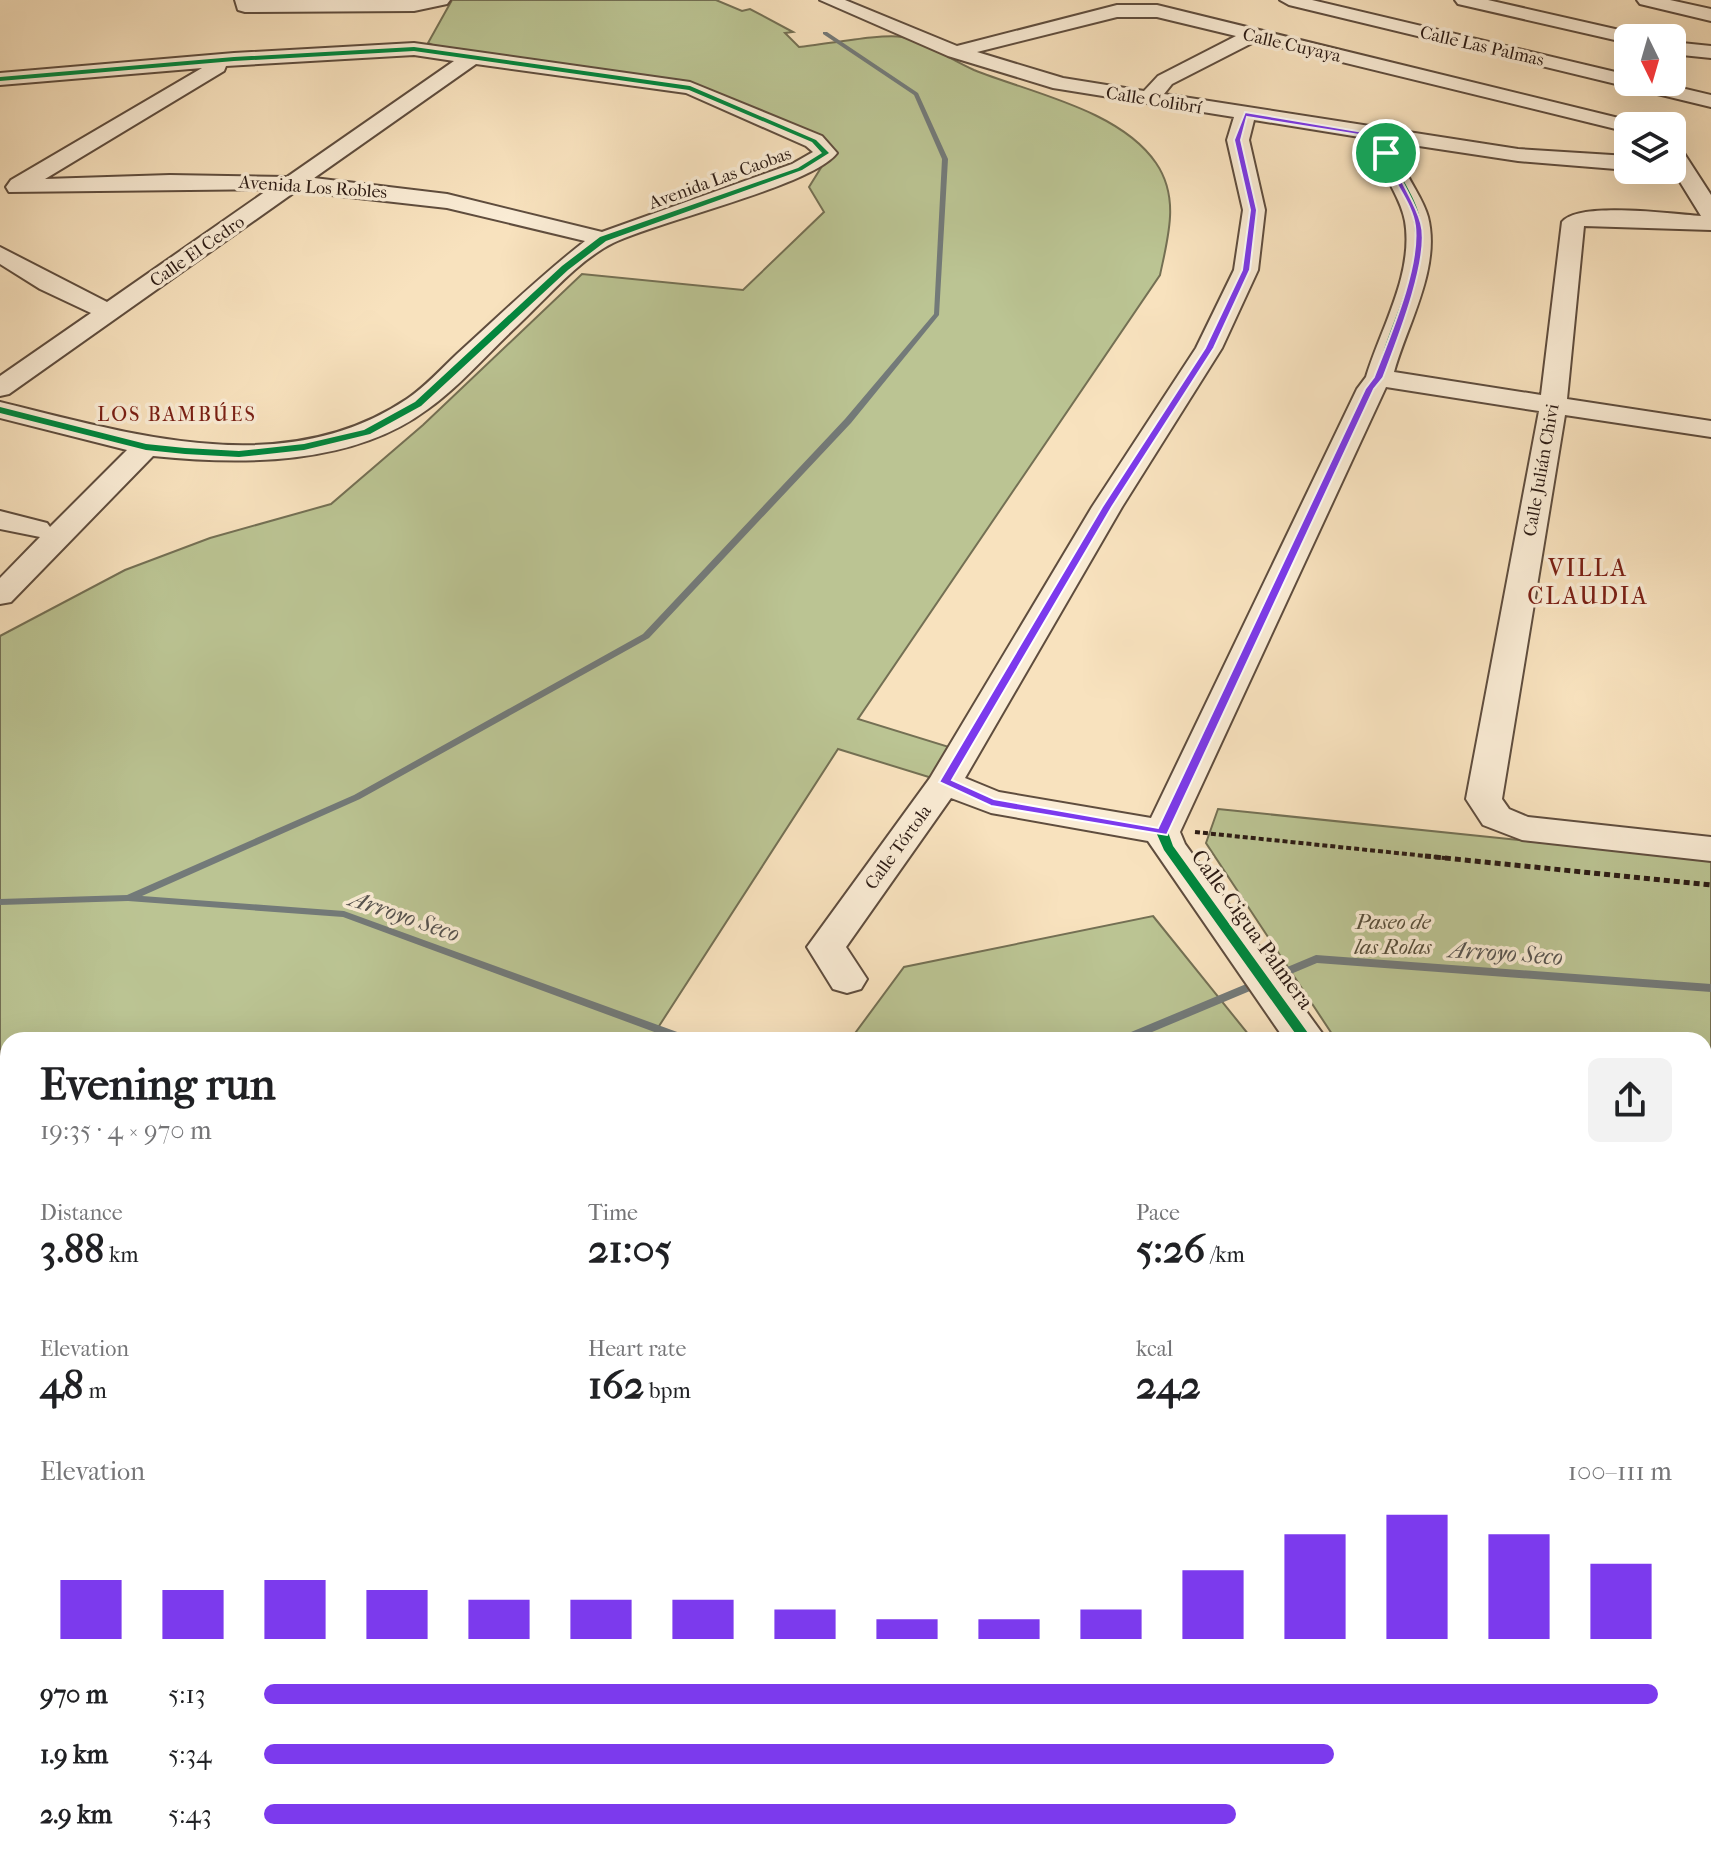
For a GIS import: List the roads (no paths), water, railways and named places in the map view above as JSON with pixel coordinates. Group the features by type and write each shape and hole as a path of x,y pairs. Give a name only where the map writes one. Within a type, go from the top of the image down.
{"street":[{"path":"244,0 245,6 277,8 414,5 436,8 414,49"},
{"name":"Calle Colibrí","path":"829,0 955,52 1060,84 1389,137 1518,155 1614,162"},
{"name":"Calle Las Palmas","path":"1289,0 1614,78"},
{"path":"1646,0 1711,15"},
{"path":"1417,31 1469,1 1614,34"},
{"name":"Calle Cuyaya","path":"955,52 1137,9 1614,123"},
{"path":"1148,99 1165,80 1253,35"},
{"name":"Avenida Las Caobas","path":"0,79 234,59 414,49 703,90 814,141 826,153 779,177 603,239 565,268 418,404 367,432 304,447 239,454 146,447 0,410"},
{"path":"1686,49 1711,52"},
{"name":"Calle El Cedro","path":"0,388 471,58"},
{"path":"9,192 201,74 234,59"},
{"path":"180,64 201,74"},
{"name":"Calle Las Palmas","path":"1686,95 1711,101"},
{"name":"Calle Tórtola","path":"847,979 826,947 945,782 1107,507 1209,348 1246,270 1254,210 1238,140 1245,115"},
{"path":"945,782 991,802 1162,832 1370,389 1379,378 1411,289 1419,225 1388,161 1389,137"},
{"path":"1686,161 1711,164"},
{"path":"1686,175 1711,213"},
{"name":"Avenida Los Robles","path":"9,192 198,180 294,183 428,197 603,239"},
{"name":"Calle Julián Chivi","path":"1711,223 1582,217 1573,222 1553,405 1484,799 1496,817 1522,828 1711,849"},
{"path":"0,254 49,284 109,312"},
{"path":"1379,378 1711,429"},
{"path":"0,595 146,447"},
{"path":"0,520 37,529"},
{"name":"Calle Cigua Palmera","path":"1162,832 1168,847 1211,901 1303,1032"}],"waterway":[{"path":"128,898 357,797 646,636 848,421 937,314 945,159 916,94 825,33"},
{"name":"Arroyo Seco","path":"0,902 128,898"},
{"name":"Arroyo Seco","path":"128,898 344,914 665,1032"},
{"name":"Arroyo Seco","path":"1142,1032 1316,959 1711,988"}],"district":[{"name":"LOS BAMBÚES","path":"177,414"},
{"name":"VILLA CLAUDIA","path":"1588,582"}],"park label":[{"name":"Paseo de las Rolas","path":"1393,934"}]}
